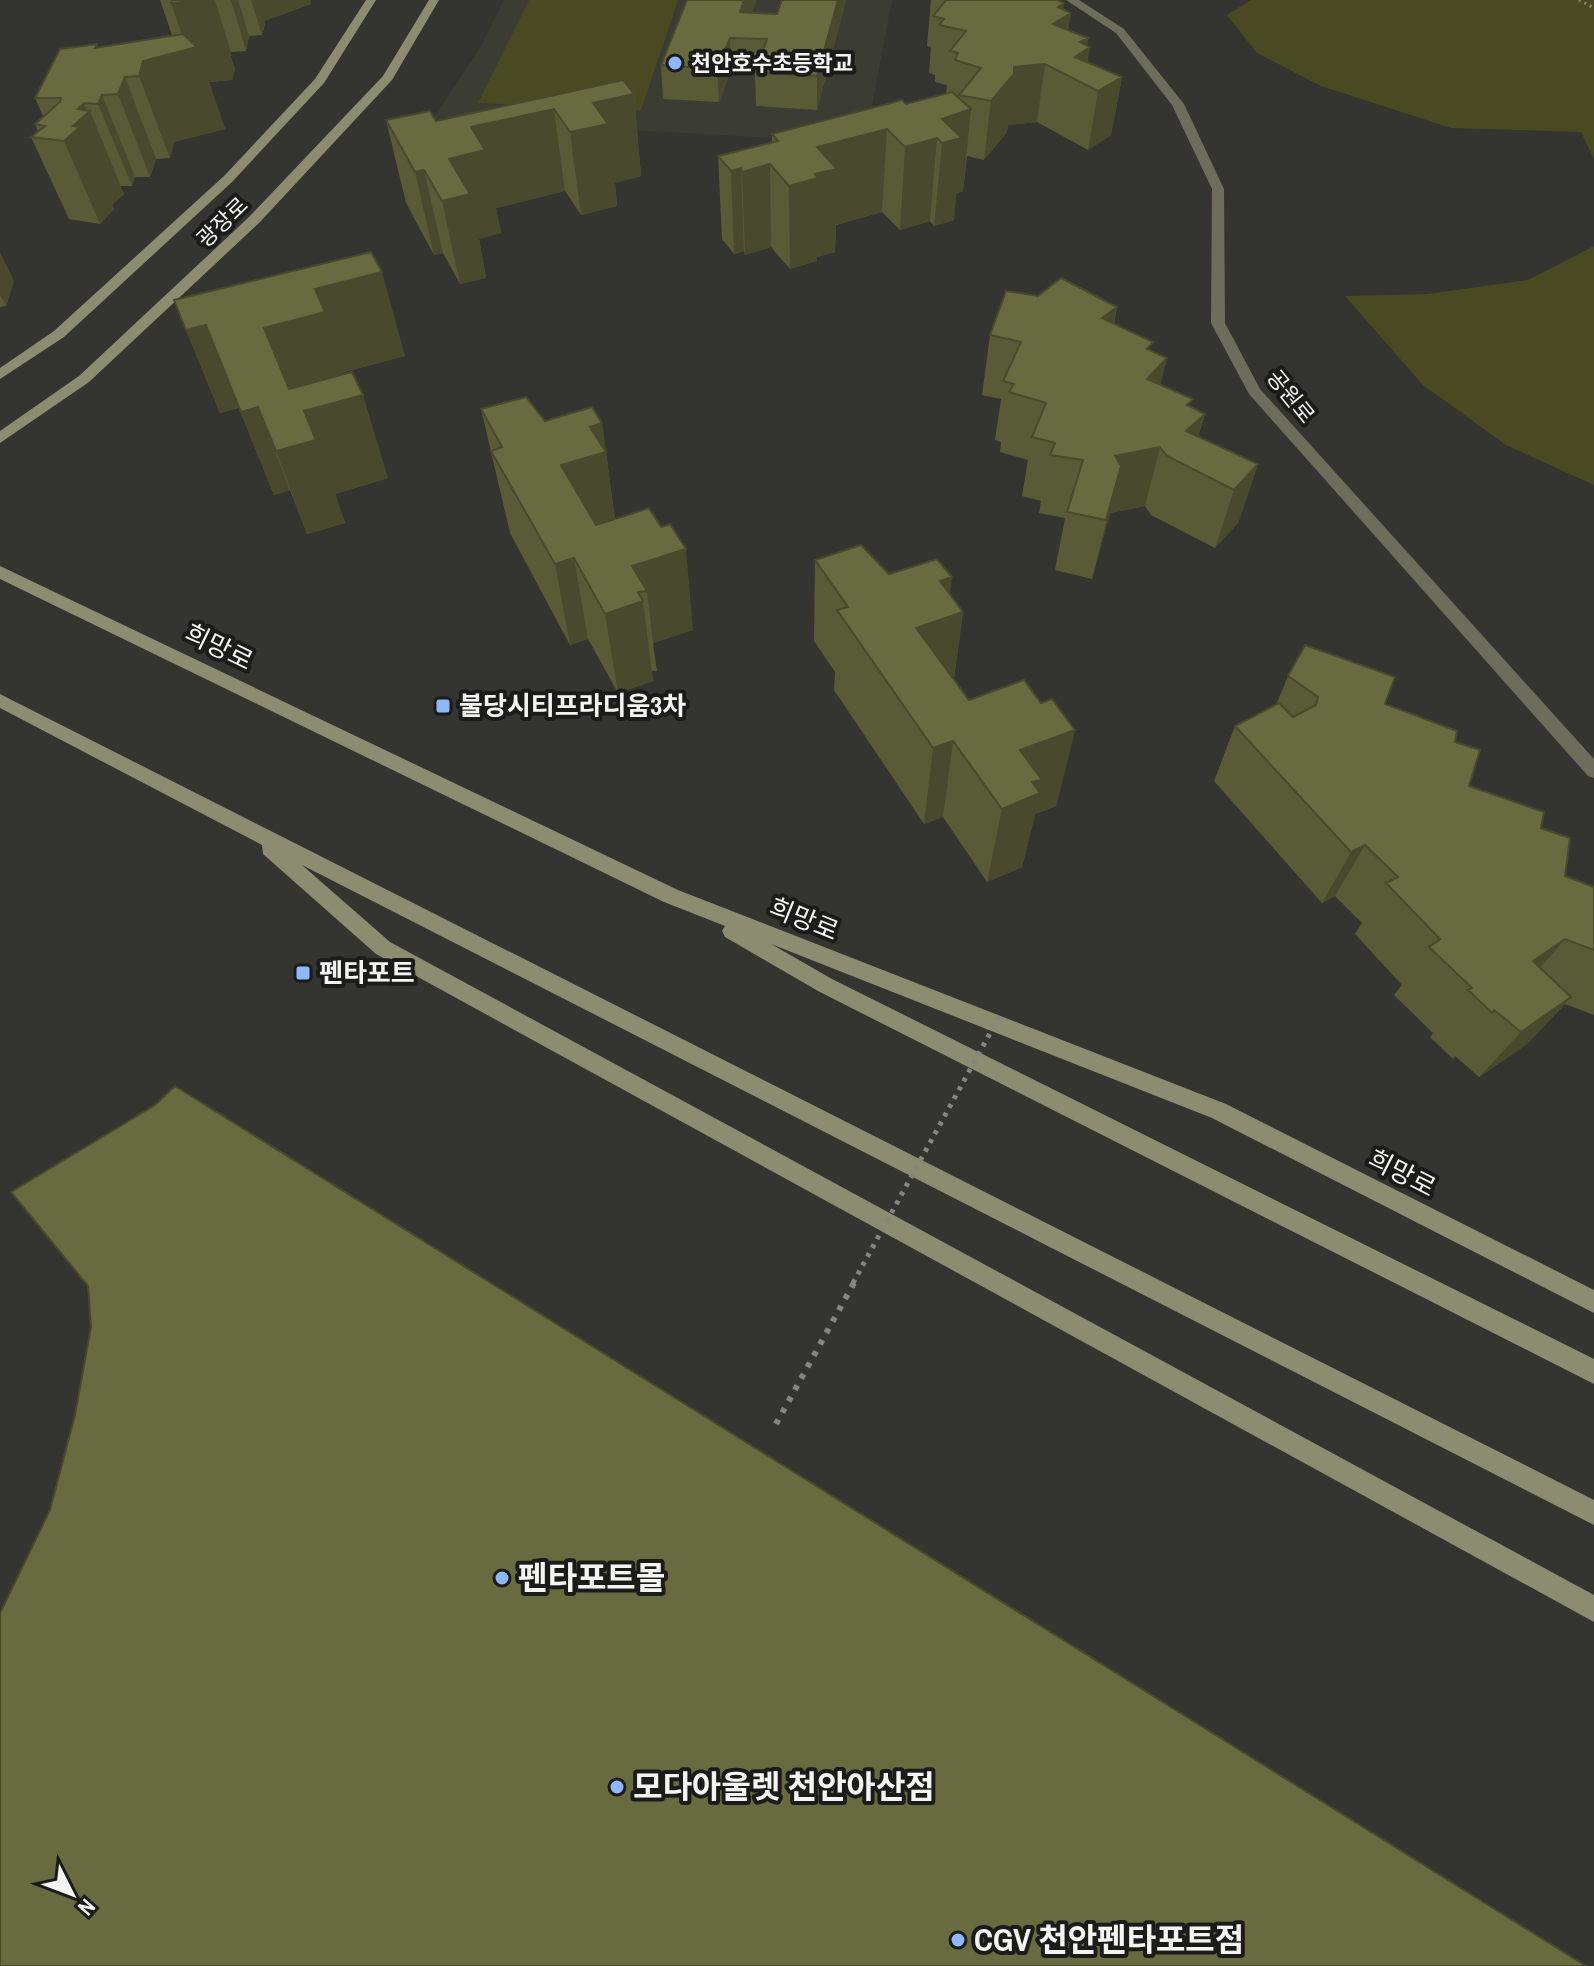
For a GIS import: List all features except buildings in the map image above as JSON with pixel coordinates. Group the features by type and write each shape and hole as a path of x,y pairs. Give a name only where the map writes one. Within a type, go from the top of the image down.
{"main road":[{"name":"광장로","path":"0,375 59,334 228,179 320,81 371,0"},
{"name":"광장로","path":"0,438 84,379 254,220 388,78 434,0"},
{"name":"희망로","path":"0,572 671,896 1219,1111 1594,1302"},
{"path":"0,700 249,830 1594,1513"},
{"path":"249,830 383,948 1594,1609"},
{"path":"671,896 825,985 1594,1372"}],"street":[{"name":"공원로","path":"1071,0 1120,31 1178,104 1218,189 1218,323 1254,391 1594,771"}],"path":[{"path":"1579,0 1594,8"},
{"path":"776,1424 1000,1015"}],"shaded area":[{"name":"천안호수초등학교","path":"504,0 892,0 865,143 433,119 481,46"},
{"path":"529,0 678,0 641,110 478,103"},
{"path":"1251,0 1594,0 1594,159 1581,132 1451,128 1321,86 1257,53 1227,15"},
{"path":"1594,246 1594,485 1506,445 1423,385 1345,296 1428,294 1528,280"}],"place":[{"name":"천안호수초등학교","path":"675,63"},
{"name":"불당시티프라디움3차","path":"443,706"},
{"name":"펜타포트","path":"303,973"},
{"name":"펜타포트몰","path":"502,1578"},
{"name":"모다아울렛 천안아산점","path":"617,1787"},
{"name":"CGV 천안펜타포트점","path":"958,1940"}]}
